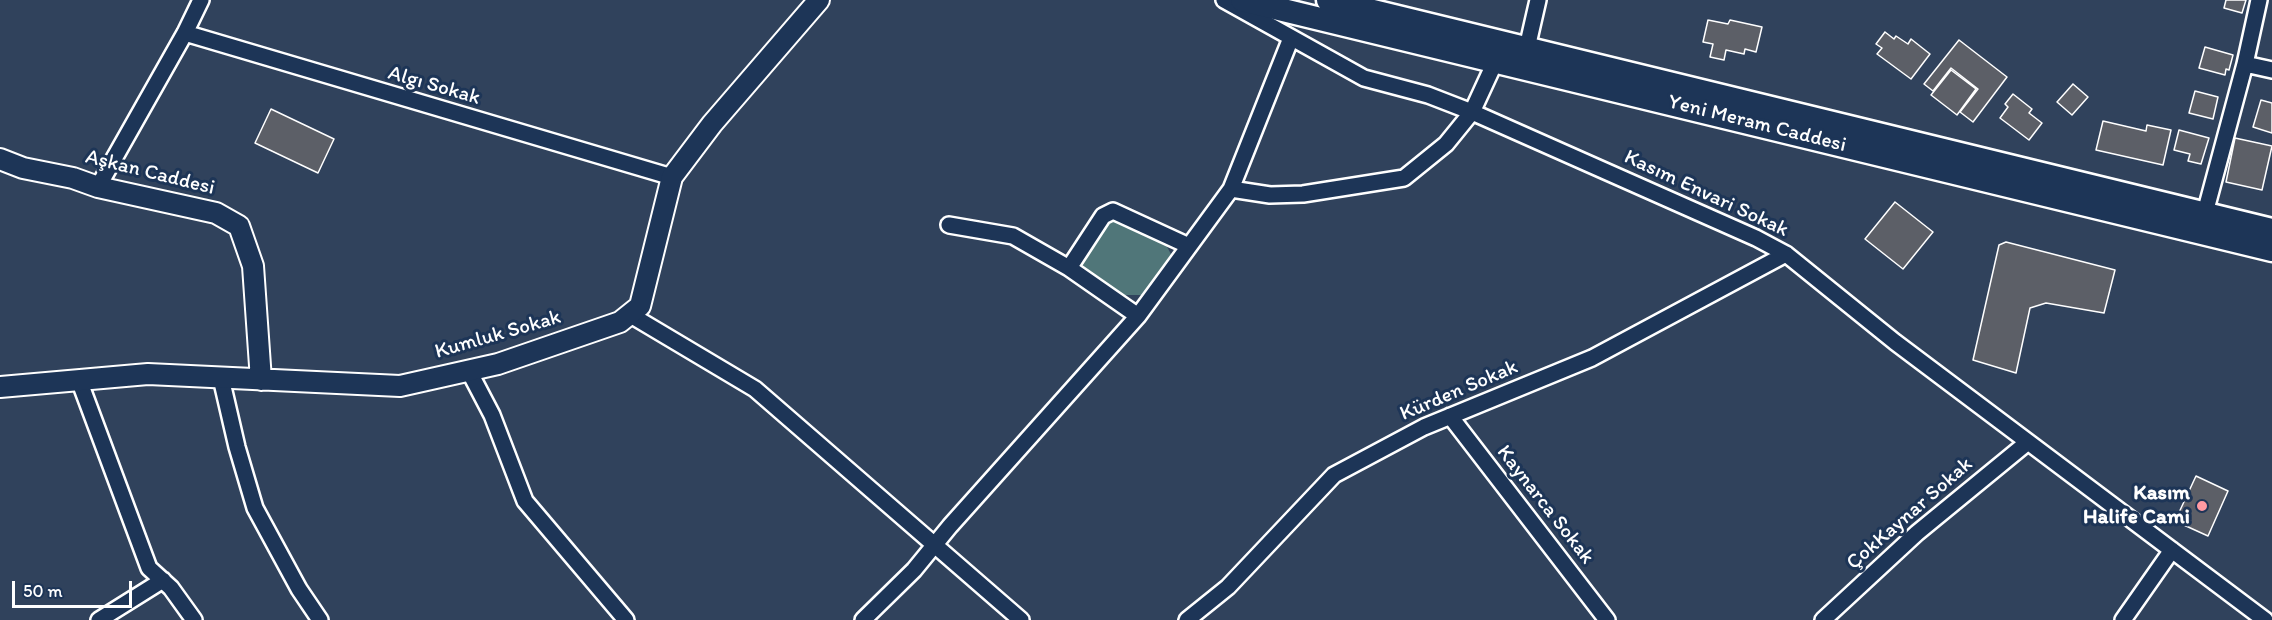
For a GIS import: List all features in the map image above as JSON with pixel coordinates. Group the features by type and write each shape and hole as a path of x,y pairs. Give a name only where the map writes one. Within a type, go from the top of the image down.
{"main road":[{"name":"Yeni Meram Caddesi","path":"1242,0 2272,250"},
{"name":"Yeni Meram Caddesi","path":"1328,0 2272,230"}],"street":[{"path":"98,187 185,33 201,0"},
{"name":"Kumluk Sokak","path":"0,387 148,374 400,386 498,364 620,322 640,306 672,177 712,124 819,0"},
{"name":"Kasım Envari Sokak","path":"1224,0 1364,78 1428,95 1472,112 1756,238 1786,254 1895,342 2265,620"},
{"path":"1527,48 1538,0"},
{"path":"2205,213 2246,64 2259,0"},
{"name":"Algı Sokak","path":"185,33 672,177"},
{"path":"863,620 914,570 1138,316 1231,189 1291,38"},
{"path":"1231,189 1270,195 1303,194 1404,178 1446,144 1472,112 1496,60"},
{"path":"2246,64 2272,70"},
{"name":"Aşkan Caddesi","path":"0,159 23,168 74,178 98,187 216,213 239,226 253,266 261,380"},
{"path":"1069,268 1103,216 1113,211 1189,246"},
{"path":"949,225 1013,236 1069,268 1138,316"},
{"name":"Kürden Sokak","path":"1187,620 1228,587 1334,475 1424,427 1592,358 1786,254"},
{"path":"629,314 755,390 1021,620"},
{"path":"469,370 492,416 525,501 626,620"},
{"path":"221,378 237,447 255,508 299,589 320,620"},
{"path":"79,381 149,568 171,588 194,620"},
{"name":"Kaynarca Sokak","path":"1450,416 1607,620"},
{"name":"ÇokKaynar Sokak","path":"1823,620 1917,532 2028,441"},
{"path":"2122,620 2172,550"},
{"path":"99,620 163,580"}],"green space":[{"path":"1118,219 1165,243 1172,256 1142,295 1124,295 1082,270 1082,257 1106,223"}],"building":[{"path":"2226,0 2246,0 2242,13 2224,8"},
{"path":"1708,20 1728,24 1730,20 1762,27 1756,52 1745,49 1744,54 1726,50 1724,60 1710,57 1713,44 1703,42"},
{"path":"1885,32 1894,39 1896,36 1908,44 1911,39 1930,54 1911,79 1877,54 1882,48 1876,44"},
{"path":"1959,40 2007,77 1973,122 1960,112 1978,89 1951,68 1933,91 1924,84"},
{"path":"2205,47 2233,55 2229,70 2226,69 2225,75 2199,68"},
{"path":"1951,70 1976,89 1957,115 1931,95"},
{"path":"2073,84 2088,97 2072,115 2057,102"},
{"path":"2195,91 2218,97 2213,119 2189,113"},
{"path":"2013,94 2032,109 2029,113 2042,123 2029,140 2000,118 2008,107 2005,104"},
{"path":"2261,100 2272,103 2272,133 2253,127"},
{"path":"271,109 334,139 318,173 255,143"},
{"path":"2103,121 2146,131 2147,125 2171,130 2163,165 2096,150"},
{"path":"2179,130 2209,138 2201,164 2188,161 2190,154 2174,150"},
{"path":"2235,138 2272,146 2262,190 2226,182"},
{"path":"1895,202 1933,232 1903,269 1865,239"},
{"path":"2006,242 2115,270 2104,313 2046,303 2030,308 2016,373 1973,360 1999,245"},
{"name":"Kasım Halife Cami","path":"2196,476 2228,491 2208,536 2175,521"}],"place":[{"name":"Kasım Halife Cami","path":"2202,506"}]}
